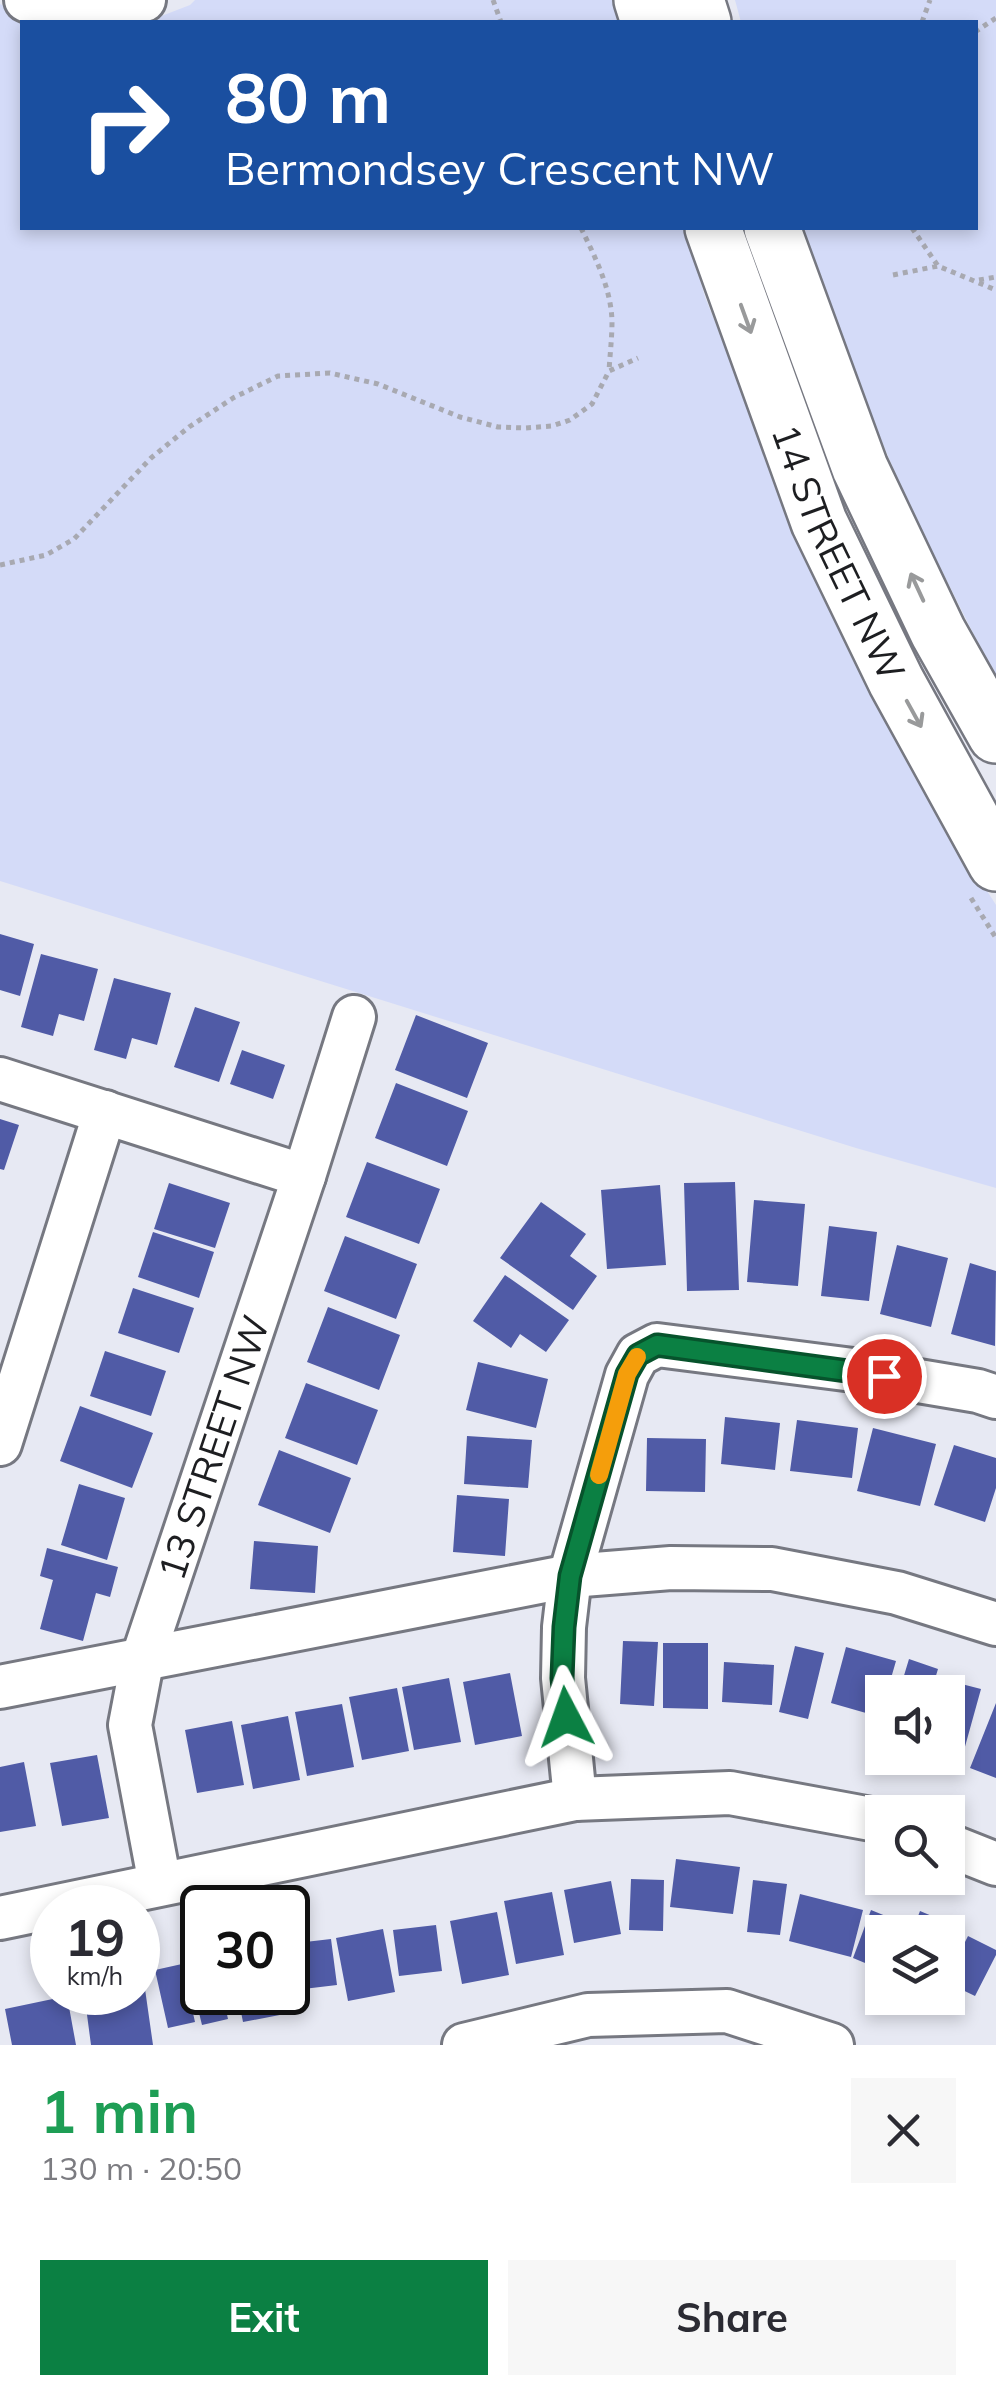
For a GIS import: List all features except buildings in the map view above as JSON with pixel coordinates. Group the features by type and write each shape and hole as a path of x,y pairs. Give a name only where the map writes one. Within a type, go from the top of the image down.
{"main road":[{"name":"14 STREET NW","path":"714,230 820,522 896,681 996,864"},
{"name":"14 STREET NW","path":"773,230 860,468 938,632 996,734"}],"street":[{"path":"26,0 42,7 115,9 144,0"},
{"name":"13 STREET NW","path":"160,1884 130,1725 143,1657 354,1017"},
{"path":"0,1080 304,1176"},
{"path":"0,1444 105,1112"},
{"path":"574,1798 562,1678 570,1576 627,1374 638,1355 657,1345 853,1370 996,1397"},
{"path":"0,1687 570,1576 671,1568 772,1569 896,1593 996,1624"},
{"path":"0,1918 574,1798 730,1793 865,1818"},
{"path":"965,1852 996,1864"},
{"path":"464,2045 588,2015 727,2011 832,2045"}],"path":[{"path":"0,565 46,555 74,539 152,458 189,428 233,398 278,376 330,373 378,384 460,417 498,427 552,426 570,420 592,404 609,371 612,319 608,295 582,230"},
{"path":"915,230 938,266"},
{"path":"893,275 938,266 996,290"},
{"path":"976,280 996,277"},
{"path":"609,371 638,358"}],"shaded area":[{"path":"195,0 618,0 624,20 151,20"},
{"path":"735,0 996,0 996,679 907,501 843,349 804,230 978,230 978,20 740,20"},
{"path":"0,4 30,20 20,20 20,230 686,230 705,297 800,531 951,834 996,905 996,1188 856,1148 0,881"}],"slow traffic":[{"path":"599,1475 627,1374 637,1357"}],"route":[{"path":"566,1717 562,1678 570,1576 627,1374 638,1355 657,1345 884,1376"}]}
